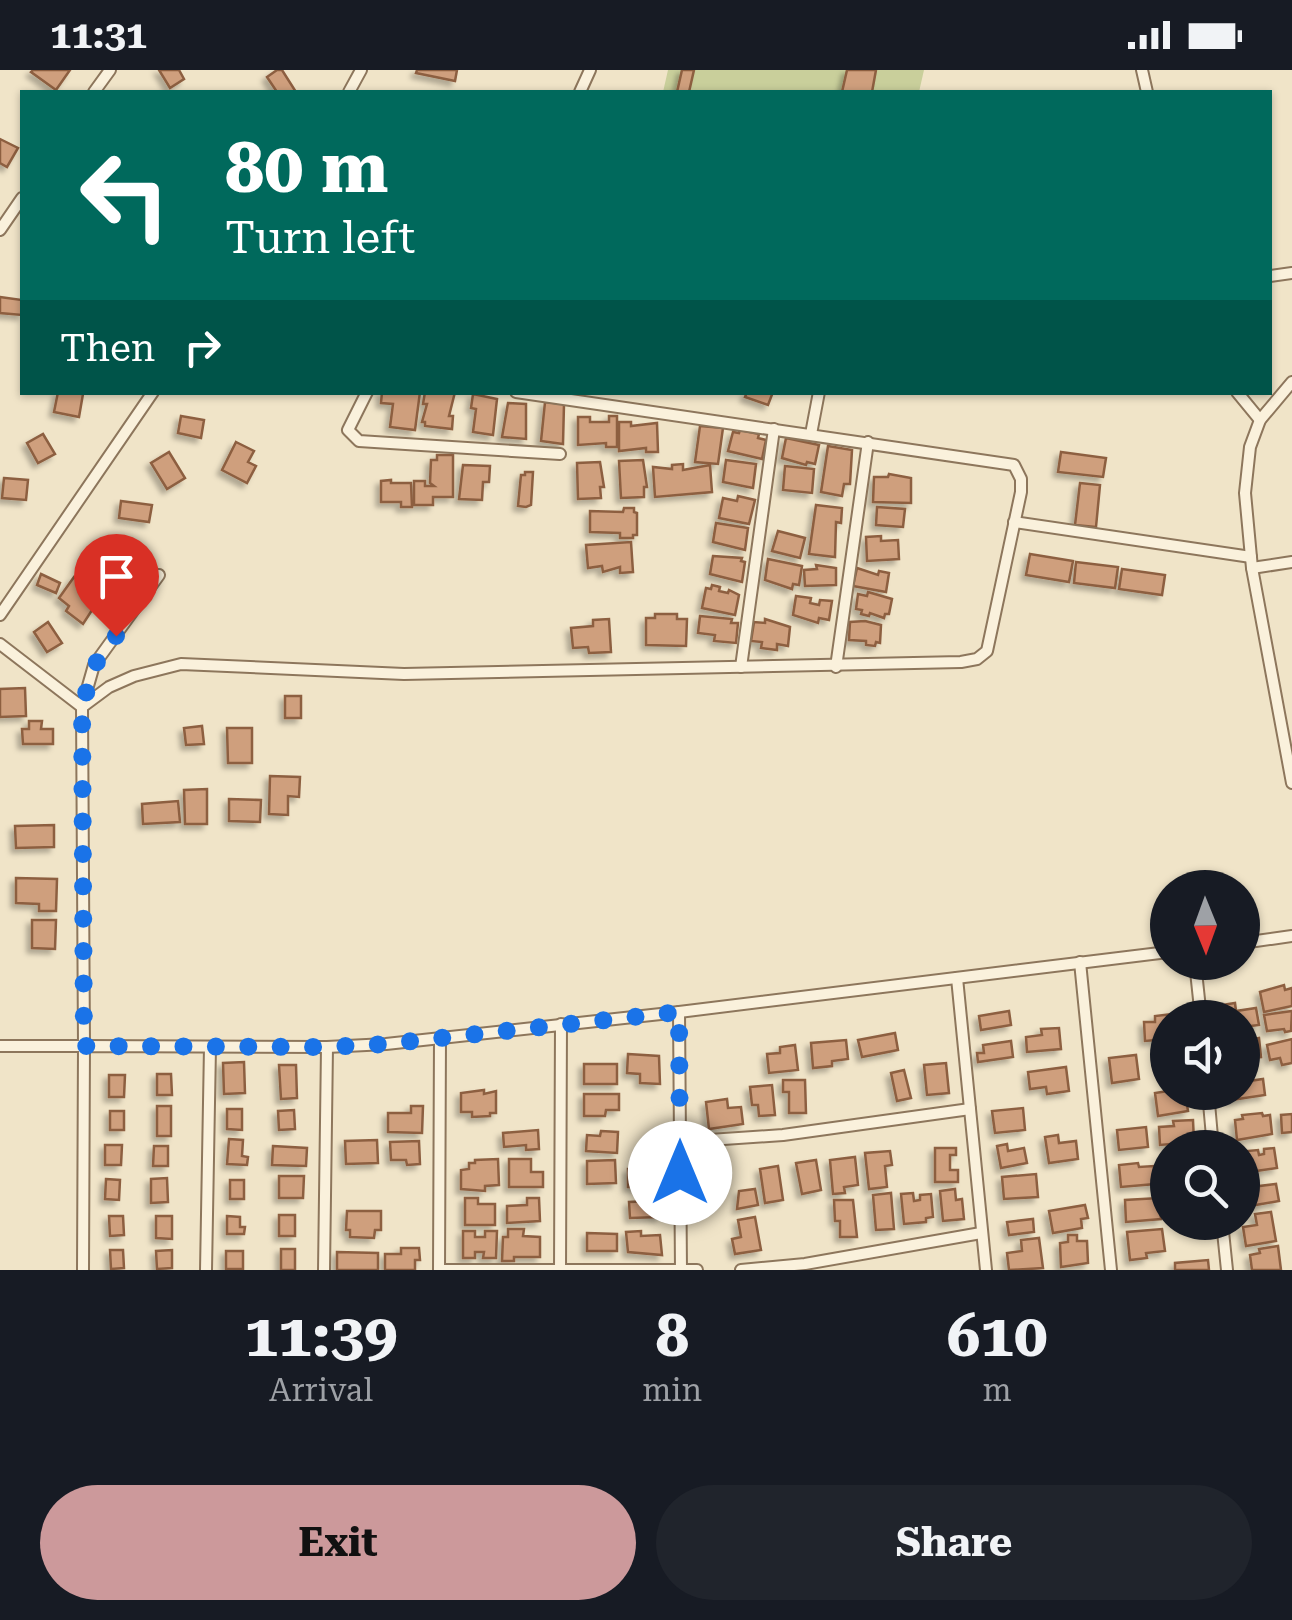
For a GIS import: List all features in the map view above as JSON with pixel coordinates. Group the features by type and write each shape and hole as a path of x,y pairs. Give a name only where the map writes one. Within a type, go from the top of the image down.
{"street":[{"path":"0,230 20,201"},
{"path":"1292,382 1260,420 1246,469 1252,563 1292,784"},
{"path":"0,615 151,395"},
{"path":"365,395 348,430 359,441 560,454"},
{"path":"82,707 109,687 134,676 181,664 390,674 836,667 961,662 987,651 1021,479 1014,465 537,395"},
{"path":"811,434 818,395"},
{"path":"1239,395 1260,420"},
{"path":"741,666 774,429"},
{"path":"836,667 868,442"},
{"path":"1014,522 1252,563 1292,562"},
{"path":"83,1270 82,707 94,666 160,576"},
{"path":"0,644 82,707"},
{"path":"1260,940 1292,936"},
{"path":"0,1046 327,1047 440,1038 1150,954"},
{"path":"1080,962 1111,1270"},
{"path":"957,978 986,1270"},
{"path":"679,1012 681,1269"},
{"path":"560,1269 561,1024"},
{"path":"440,1038 438,1270 697,1270"},
{"path":"206,1270 210,1047"},
{"path":"324,1270 327,1047"},
{"path":"680,1142 782,1136 970,1108"},
{"path":"741,1270 805,1264 981,1233"},
{"path":"1224,1240 1227,1270"}],"green space":[{"path":"668,70 924,70 919,90 663,90"}],"building":[{"path":"33,70 70,70 56,90"},
{"path":"159,70 179,70 184,79 170,88"},
{"path":"282,70 295,90 276,90 267,77"},
{"path":"457,70 455,81 416,73"},
{"path":"682,70 694,70 689,90 677,90"},
{"path":"847,70 876,70 872,90 842,90"},
{"path":"0,139 18,148 7,167 0,163"},
{"path":"0,297 20,300 20,315 0,313"},
{"path":"57,395 83,395 79,417 54,412"},
{"path":"382,395 420,395 415,430 390,427 393,404 381,403"},
{"path":"424,395 454,395 449,416 453,416 452,429 425,426 422,422 427,404 423,404"},
{"path":"473,395 497,399 493,435 473,432 476,409 471,408"},
{"path":"746,395 772,395 768,405"},
{"path":"545,402 564,404 563,444 541,441"},
{"path":"508,403 526,404 526,439 502,437"},
{"path":"181,416 204,420 201,438 178,433"},
{"path":"609,416 617,416 617,447 606,447 606,443 578,445 578,417 590,417 590,422 609,422"},
{"path":"619,422 631,422 631,426 657,423 658,452 646,452 646,448 619,451"},
{"path":"700,426 723,428 718,464 695,462"},
{"path":"733,432 759,434 758,438 766,440 762,459 728,451"},
{"path":"43,434 55,454 38,463 27,443"},
{"path":"786,438 819,445 815,464 782,458"},
{"path":"236,442 254,451 248,462 256,466 247,483 222,470"},
{"path":"828,446 852,450 850,484 844,484 842,496 821,492"},
{"path":"169,452 185,478 167,489 151,463"},
{"path":"1061,452 1106,458 1103,477 1058,472"},
{"path":"437,455 453,455 453,497 433,497 433,505 414,505 414,481 434,486 430,483 431,460 437,460"},
{"path":"643,460 647,487 644,497 621,498 619,461"},
{"path":"726,460 756,464 753,488 723,482"},
{"path":"600,462 604,487 600,487 601,498 578,499 577,463"},
{"path":"683,464 683,470 710,465 712,492 655,497 653,467 672,469 672,465"},
{"path":"463,465 490,466 489,482 483,482 482,500 459,499"},
{"path":"785,466 814,469 812,493 783,490"},
{"path":"533,472 531,505 526,507 518,506 521,475"},
{"path":"889,474 911,478 911,503 873,502 874,477"},
{"path":"4,478 28,480 26,500 2,498"},
{"path":"381,481 411,483 412,507 401,507 401,502 381,502"},
{"path":"1080,483 1100,485 1096,527 1075,525"},
{"path":"738,496 755,500 749,524 719,518 723,498 737,501"},
{"path":"121,501 152,505 149,522 119,518"},
{"path":"816,505 842,508 841,523 836,522 835,557 809,554"},
{"path":"877,507 905,509 903,527 876,525"},
{"path":"624,508 634,508 637,513 637,535 633,538 620,538 620,533 590,532 590,511 623,512"},
{"path":"716,523 748,528 745,550 713,542"},
{"path":"778,531 805,538 800,558 772,551"},
{"path":"881,536 881,541 898,540 899,559 867,561 866,537"},
{"path":"104,539 107,544 112,541 129,566 113,577 93,547"},
{"path":"631,542 633,572 620,573 620,567 603,572 602,566 588,568 586,545"},
{"path":"1030,554 1073,561 1069,582 1026,575"},
{"path":"713,556 742,558 742,582 710,574"},
{"path":"768,559 802,566 799,585 793,584 792,589 765,580"},
{"path":"1076,562 1118,567 1115,588 1074,583"},
{"path":"816,565 836,568 836,585 805,586 804,570 817,569"},
{"path":"857,568 878,575 879,571 889,573 886,592 853,586"},
{"path":"1122,569 1165,575 1162,595 1119,589"},
{"path":"41,574 60,583 56,593 37,585"},
{"path":"74,577 95,591 89,599 96,604 83,624 66,611 69,606 59,598"},
{"path":"712,585 720,587 719,591 739,595 735,615 702,608 706,588 711,589"},
{"path":"868,592 892,599 889,614 884,618 861,614 862,610 856,609 858,594 867,596"},
{"path":"796,596 811,598 810,603 819,605 820,600 832,601 829,620 819,618 818,623 793,615"},
{"path":"655,614 677,614 677,619 687,619 686,646 646,645 646,618 655,618"},
{"path":"700,616 738,623 736,643 714,641 715,635 698,633"},
{"path":"609,619 611,652 589,653 588,647 573,648 571,628 593,626 593,620"},
{"path":"765,619 790,627 788,646 777,644 777,650 761,648 762,642 751,641 754,622 765,623"},
{"path":"48,622 62,643 47,652 34,632"},
{"path":"850,622 881,625 880,643 875,646 849,640"},
{"path":"25,688 26,716 0,717 0,689"},
{"path":"285,696 301,696 301,718 285,718"},
{"path":"29,721 42,721 41,729 53,729 53,744 23,744 22,729 29,729"},
{"path":"202,726 204,744 186,745 184,728"},
{"path":"227,728 252,728 252,763 228,763"},
{"path":"270,776 300,777 299,797 288,796 288,815 269,814"},
{"path":"207,789 207,824 185,824 184,790"},
{"path":"229,799 261,800 260,822 229,821"},
{"path":"178,801 180,822 143,824 142,804"},
{"path":"54,825 54,847 16,848 15,826"},
{"path":"16,878 57,879 56,911 39,911 39,904 16,903"},
{"path":"32,920 56,920 55,949 32,948"},
{"path":"1284,985 1285,990 1292,988 1292,1006 1264,1012 1260,992"},
{"path":"1009,1011 1011,1025 981,1030 979,1016"},
{"path":"1292,1011 1291,1031 1267,1031 1264,1015"},
{"path":"1144,1022 1150,1022 1150,1041 1145,1041"},
{"path":"1059,1028 1061,1049 1027,1052 1026,1037 1042,1035 1041,1029"},
{"path":"895,1033 898,1050 862,1057 858,1040"},
{"path":"1292,1039 1292,1063 1282,1065 1280,1058 1270,1060 1267,1045"},
{"path":"846,1040 848,1059 813,1068 811,1043"},
{"path":"1011,1041 1013,1057 978,1062 977,1053 984,1053 983,1045"},
{"path":"795,1045 798,1070 769,1073 767,1054 780,1053 780,1047"},
{"path":"628,1054 659,1056 660,1084 640,1083 640,1074 627,1073"},
{"path":"1136,1055 1139,1079 1112,1083 1109,1058"},
{"path":"244,1062 245,1093 224,1094 223,1063"},
{"path":"946,1063 949,1093 927,1095 924,1065"},
{"path":"584,1064 617,1064 617,1084 584,1084"},
{"path":"279,1065 296,1065 297,1098 281,1099"},
{"path":"1066,1067 1069,1091 1047,1094 1046,1087 1030,1089 1028,1072"},
{"path":"904,1070 911,1098 897,1101 891,1073"},
{"path":"157,1074 171,1074 172,1095 157,1095"},
{"path":"109,1075 125,1075 124,1097 109,1097"},
{"path":"1260,1079 1263,1079 1265,1095 1260,1096"},
{"path":"783,1080 805,1080 806,1113 789,1113 789,1092 783,1092"},
{"path":"772,1085 775,1115 759,1116 758,1105 752,1105 750,1087"},
{"path":"484,1090 484,1094 496,1091 496,1113 472,1117 472,1112 461,1112 461,1093"},
{"path":"584,1094 619,1094 619,1110 606,1110 605,1116 584,1116"},
{"path":"727,1099 728,1108 741,1107 743,1124 709,1129 706,1102"},
{"path":"157,1106 171,1106 171,1136 157,1136"},
{"path":"411,1106 423,1106 422,1133 388,1132 388,1113 411,1113"},
{"path":"1023,1108 1025,1130 995,1133 992,1111"},
{"path":"227,1109 242,1109 242,1130 227,1129"},
{"path":"294,1110 295,1129 279,1130 278,1111"},
{"path":"1157,1110 1188,1110 1188,1111 1158,1116"},
{"path":"110,1111 124,1111 124,1130 110,1130"},
{"path":"1292,1114 1292,1132 1282,1133 1281,1115"},
{"path":"1242,1115 1270,1115 1272,1134 1260,1136 1260,1130 1236,1130 1235,1120 1243,1119"},
{"path":"1193,1120 1193,1130 1159,1130 1174,1126 1173,1121"},
{"path":"1146,1127 1148,1147 1119,1150 1117,1130"},
{"path":"538,1130 539,1149 526,1150 526,1145 504,1147 503,1133"},
{"path":"601,1131 618,1132 617,1153 586,1151 587,1135 600,1136"},
{"path":"1058,1135 1059,1143 1076,1141 1078,1159 1049,1163 1045,1137"},
{"path":"229,1139 243,1140 242,1156 248,1157 247,1165 227,1164"},
{"path":"377,1140 378,1163 346,1164 345,1141"},
{"path":"419,1141 420,1164 391,1160 390,1142"},
{"path":"1007,1144 1008,1151 1024,1148 1027,1163 1001,1168 997,1146"},
{"path":"105,1145 122,1145 121,1165 105,1165"},
{"path":"154,1146 168,1146 168,1166 153,1166"},
{"path":"273,1146 307,1148 306,1166 272,1165"},
{"path":"935,1148 956,1148 956,1155 950,1155 950,1170 958,1170 958,1182 935,1182"},
{"path":"1274,1148 1277,1168 1260,1170 1264,1149"},
{"path":"890,1151 892,1165 885,1166 887,1187 869,1189 865,1153"},
{"path":"855,1157 858,1185 844,1187 845,1193 833,1194 830,1160"},
{"path":"498,1159 499,1185 485,1186 485,1191 461,1189 461,1170 469,1169 469,1163"},
{"path":"509,1159 531,1159 531,1172 543,1172 543,1187 509,1187"},
{"path":"615,1160 616,1183 587,1184 587,1161"},
{"path":"816,1160 821,1190 802,1194 796,1163"},
{"path":"647,1165 660,1165 660,1187 628,1187 628,1169 647,1169"},
{"path":"1119,1165 1150,1166 1150,1184 1121,1187"},
{"path":"778,1166 783,1200 765,1203 760,1169"},
{"path":"1036,1174 1038,1197 1004,1199 1002,1177"},
{"path":"279,1176 304,1176 303,1198 279,1198"},
{"path":"167,1178 168,1202 151,1203 151,1179"},
{"path":"106,1179 120,1180 119,1200 105,1199"},
{"path":"230,1180 244,1180 244,1199 230,1199"},
{"path":"1276,1184 1279,1201 1260,1204 1260,1186"},
{"path":"755,1189 758,1205 737,1209 739,1191"},
{"path":"955,1189 956,1200 962,1199 964,1219 943,1221 940,1191"},
{"path":"891,1193 894,1229 876,1230 873,1195"},
{"path":"913,1193 914,1201 920,1200 920,1195 931,1194 933,1217 926,1218 926,1222 904,1224 901,1194"},
{"path":"650,1196 659,1196 660,1217 630,1218 629,1202 650,1201"},
{"path":"465,1198 478,1198 478,1204 495,1204 495,1225 465,1225"},
{"path":"527,1198 539,1198 540,1221 507,1223 507,1206 527,1205"},
{"path":"1150,1199 1150,1220 1126,1222 1125,1200"},
{"path":"834,1200 853,1200 857,1237 840,1237"},
{"path":"1085,1205 1088,1218 1081,1219 1082,1228 1053,1233 1049,1211"},
{"path":"347,1211 381,1211 381,1230 375,1230 374,1238 350,1237 350,1230 346,1230"},
{"path":"1271,1212 1276,1241 1246,1246 1245,1240 1260,1240 1260,1213"},
{"path":"279,1215 295,1215 295,1236 279,1236"},
{"path":"109,1216 123,1216 124,1235 110,1236"},
{"path":"156,1216 172,1216 172,1239 156,1238"},
{"path":"227,1216 240,1217 244,1234 227,1234"},
{"path":"755,1217 761,1250 735,1254 732,1239 741,1237 738,1220"},
{"path":"1033,1219 1034,1232 1009,1235 1007,1222"},
{"path":"508,1229 524,1229 523,1236 540,1237 540,1257 502,1261 503,1237 508,1237"},
{"path":"1150,1230 1150,1240 1164,1240 1165,1251 1130,1260 1127,1232"},
{"path":"463,1231 475,1231 475,1237 485,1237 485,1231 497,1231 496,1258 483,1258 484,1252 475,1252 475,1258 463,1258"},
{"path":"641,1231 641,1236 660,1235 662,1255 628,1252 626,1232"},
{"path":"587,1233 617,1234 617,1251 587,1251"},
{"path":"1068,1235 1077,1235 1077,1241 1087,1241 1088,1263 1061,1267 1060,1243 1068,1242"},
{"path":"1039,1238 1043,1268 1009,1270 1007,1253 1022,1251 1021,1240"},
{"path":"1278,1246 1281,1270 1252,1270 1250,1255"},
{"path":"401,1248 419,1248 420,1260 415,1260 415,1270 385,1270 385,1254 401,1254"},
{"path":"281,1249 295,1249 295,1270 281,1270"},
{"path":"110,1250 123,1250 124,1268 111,1269"},
{"path":"172,1250 172,1268 157,1269 156,1251"},
{"path":"226,1251 243,1251 243,1269 226,1269"},
{"path":"337,1252 378,1253 378,1270 337,1270"},
{"path":"1208,1260 1209,1270 1175,1270 1175,1263"}],"route":[{"path":"116,636 94,666 82,707 84,1046 386,1044 679,1012 680,1173"}]}
